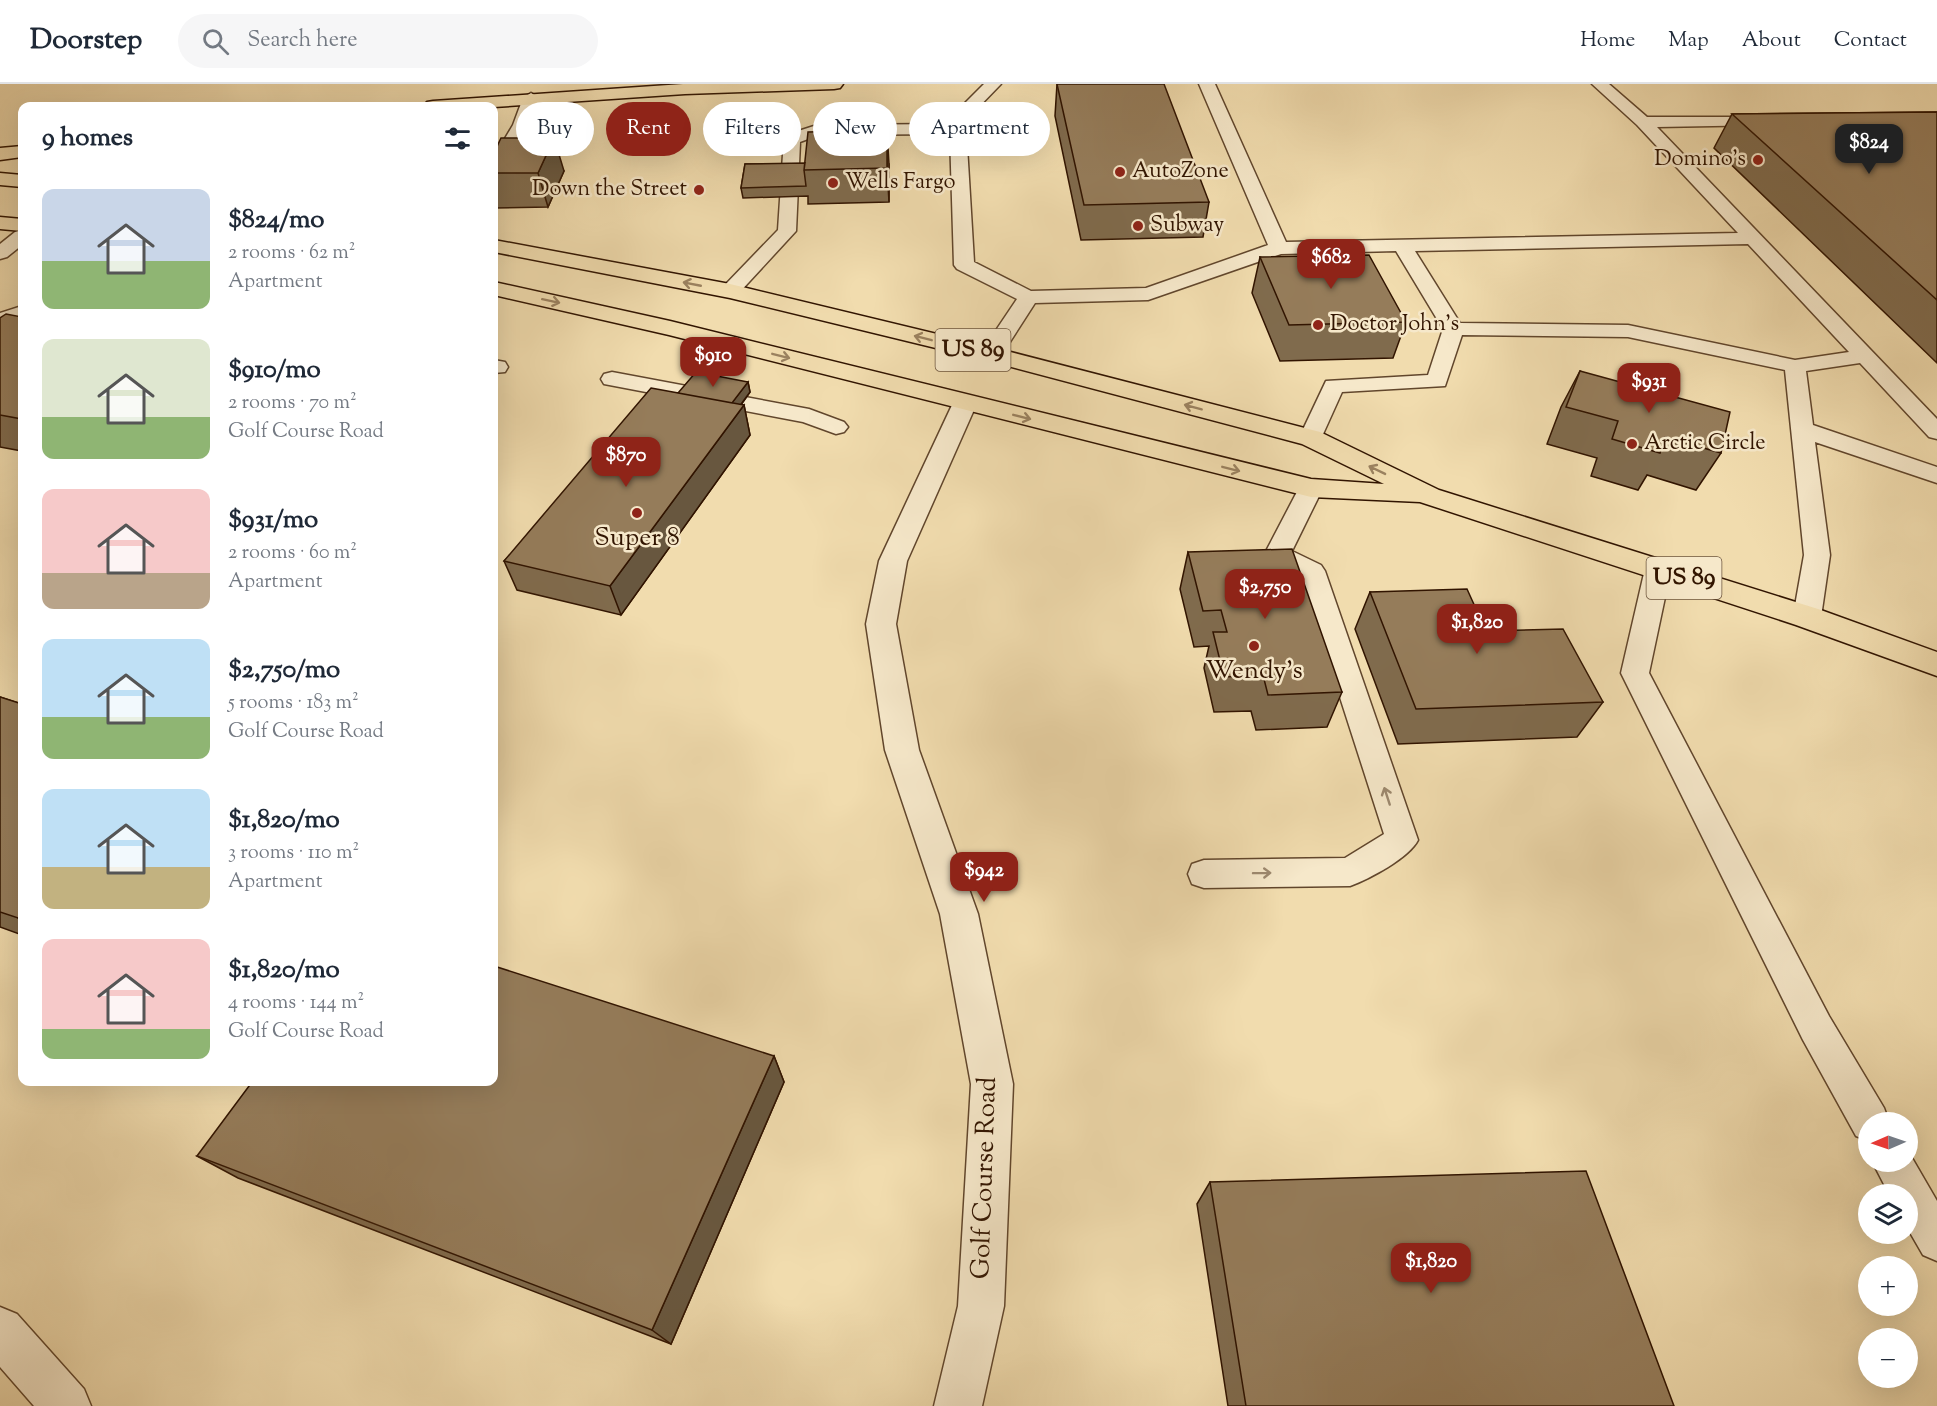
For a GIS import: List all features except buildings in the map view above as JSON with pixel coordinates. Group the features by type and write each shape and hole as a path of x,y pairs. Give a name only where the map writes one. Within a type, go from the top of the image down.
{"main road":[{"path":"482,102 834,84"},
{"path":"0,154 18,152"},
{"path":"0,179 18,181"},
{"path":"0,223 18,225"},
{"name":"US 89","path":"498,247 730,291 991,354 1311,438 1429,496 1807,617 1937,664"},
{"name":"US 89","path":"498,289 670,328 1311,488 1429,496"}],"street":[{"name":"Golf Course Road","path":"958,1406 981,1306 992,1084 959,914 902,750 881,624 892,561 965,403"},
{"path":"0,1330 67,1406"}],"lane":[{"path":"975,102 993,84"},
{"path":"1208,84 1279,248"},
{"path":"1600,84 1643,122 1937,432"},
{"path":"498,164 521,125 531,98"},
{"path":"1643,122 1787,119"},
{"path":"730,291 787,231 792,139 817,130 909,129"},
{"path":"959,156 964,265 1028,297 1148,294 1279,248 1752,238"},
{"path":"0,253 18,239"},
{"path":"1311,438 1334,386 1437,381 1453,329 1432,291 1402,246"},
{"path":"991,354 1028,297"},
{"path":"0,320 18,313"},
{"path":"1453,329 1628,331 1795,366 1863,356"},
{"path":"1795,366 1817,555 1807,617"},
{"path":"612,379 809,416 836,427"},
{"path":"1804,430 1937,475"},
{"path":"1204,874 1350,872 1402,840 1312,571 1277,555 1311,488"},
{"path":"1658,569 1635,673 1816,1028 1864,1112"},
{"path":"1898,1172 1937,1241"}],"place":[{"name":"Domino's","path":"1758,160"},
{"name":"AutoZone","path":"1120,172"},
{"name":"Wells Fargo","path":"833,183"},
{"name":"Down the Street","path":"699,190"},
{"name":"Subway","path":"1138,226"},
{"name":"Doctor John's","path":"1318,325"},
{"name":"Arctic Circle","path":"1632,444"},
{"name":"Super 8","path":"637,513"},
{"name":"Wendy's","path":"1254,646"}]}
